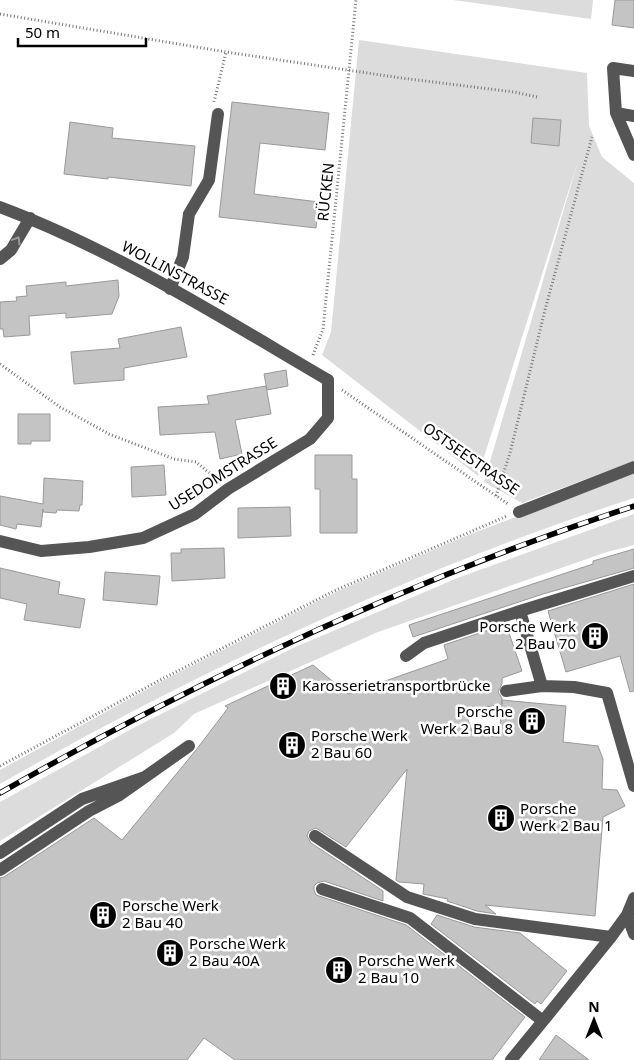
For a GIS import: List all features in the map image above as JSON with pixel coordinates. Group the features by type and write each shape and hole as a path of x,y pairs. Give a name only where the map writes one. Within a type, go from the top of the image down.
{"street":[{"path":"634,71 613,68 616,113 634,155"},
{"path":"616,113 634,116"},
{"path":"170,289 183,257 189,214 209,180 218,114"},
{"name":"WOLLINSTRASSE","path":"0,207 30,218 101,252 202,306 328,380"},
{"path":"0,259 12,250 30,218"},
{"name":"USEDOMSTRASSE","path":"0,541 41,552 89,547 143,538 195,514 228,489 310,439 328,418 328,380"},
{"name":"OSTSEESTRASSE","path":"519,512 634,467"},
{"path":"406,656 424,643 634,576"},
{"path":"520,611 542,686"},
{"path":"506,691 542,686 574,687 607,693 634,786"},
{"path":"0,870 89,811 118,796 189,746"},
{"path":"0,853 82,799 145,777"},
{"path":"314,836 407,897 475,918 611,937"},
{"path":"322,889 410,918 543,1021"},
{"path":"634,898 631,914 634,934"},
{"path":"511,1060 631,914"}],"path":[{"name":"RÜCKEN","path":"328,380 313,354 324,329 356,0"},
{"path":"0,14 226,52 350,71 514,92 537,98"},
{"path":"218,114 213,101 226,52"},
{"path":"496,496 510,453 545,310 592,136"},
{"path":"0,364 60,407 84,421 109,434 174,459 196,462 228,489"},
{"name":"OSTSEESTRASSE","path":"328,380 519,512"},
{"path":"0,766 162,679 326,595 467,532 519,512"}],"shaded area":[{"path":"453,0 593,0 591,19"},
{"path":"359,40 587,73 589,126 602,157 634,183 634,461 522,503 484,482 578,161 478,476 322,355 331,332"},
{"path":"634,473 634,498 470,557 310,625 153,701 0,784 0,770 162,681 336,592 468,535"},
{"path":"634,514 634,545 607,552 378,632 194,714 174,733 0,841 0,802 135,727 293,648 460,577"}],"building":[{"path":"615,0 634,0 634,28 612,25"},
{"path":"232,102 329,113 325,150 260,143 254,194 319,202 316,228 219,217"},
{"path":"533,118 561,120 559,146 531,143"},
{"path":"70,122 113,128 112,138 195,146 191,186 64,174"},
{"path":"118,280 119,296 112,314 66,318 66,313 29,316 30,335 4,337 3,329 0,329 0,302 17,301 16,297 27,296 26,286 66,282 66,286"},
{"path":"181,327 187,357 124,368 124,380 74,384 71,352 120,348 118,339"},
{"path":"286,370 288,386 267,390 264,374"},
{"path":"266,386 271,414 235,420 242,454 220,459 215,432 160,435 158,407 209,404 207,396"},
{"path":"18,414 50,414 50,441 31,441 31,444 18,444"},
{"path":"315,455 352,455 352,479 357,479 357,533 320,533 320,489 315,489"},
{"path":"164,465 166,495 132,497 131,467"},
{"path":"44,478 83,481 82,505 80,505 79,511 57,510 56,513 43,512 43,509 41,527 17,524 16,529 0,525 0,496 43,504"},
{"path":"290,507 291,536 238,538 238,508"},
{"path":"224,548 225,578 172,581 171,553 181,553 181,549"},
{"path":"634,549 634,568 543,594 413,637 409,625 593,564 593,561"},
{"path":"0,568 60,582 58,594 85,599 80,628 24,620 27,604 0,598"},
{"path":"105,572 160,576 157,605 103,600"},
{"name":"Porsche Werk 2 Bau 70","path":"634,584 634,691 630,692 620,656 566,672 548,611"},
{"path":"506,624 522,671 502,678 502,684 498,692 502,700 566,706 563,742 598,746 603,759 602,789 617,790 625,806 603,817 595,916 485,905 496,914 477,911 447,901 448,899 423,894 424,884 399,882 396,880 407,769 346,847 316,828 309,831 307,836 311,843 383,891 383,901 324,881 314,886 316,895 406,925 525,1017 492,1060 235,1060 204,1038 187,1060 0,1060 0,878 94,818 122,840 196,750 228,708 225,706 313,665 348,694 448,659 444,645","holes":["502,704 499,737 473,734 465,711"]},
{"path":"437,915 474,927 520,933 567,971 541,1004 537,1001 535,1004 431,924"},
{"path":"556,1035 589,1060 539,1060"}],"railway":[{"path":"0,793 153,709 310,633 469,565 634,506"}],"place":[{"name":"Porsche Werk 2 Bau 70","path":"595,636"},
{"name":"Karosserietransportbrücke","path":"283,686"},
{"name":"Porsche Werk 2 Bau 8","path":"532,721"},
{"name":"Porsche Werk 2 Bau 60","path":"292,745"},
{"name":"Porsche Werk 2 Bau 1","path":"501,818"},
{"name":"Porsche Werk 2 Bau 40","path":"103,915"},
{"name":"Porsche Werk 2 Bau 40A","path":"170,953"},
{"name":"Porsche Werk 2 Bau 10","path":"339,970"}]}
